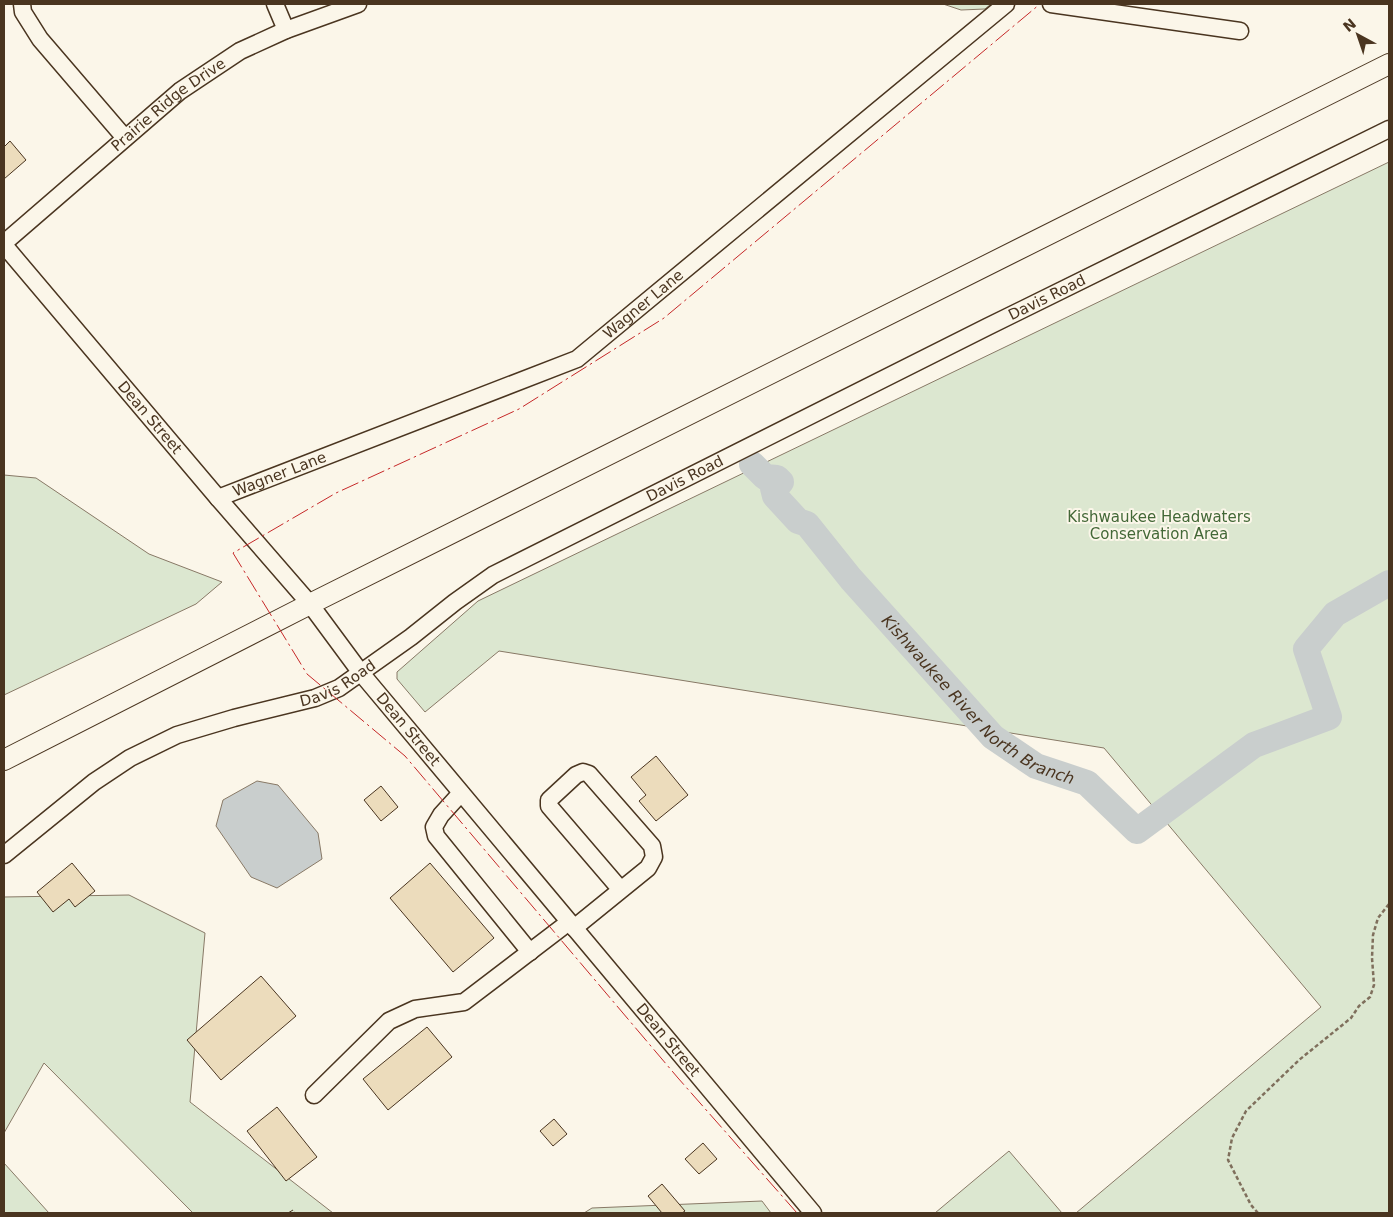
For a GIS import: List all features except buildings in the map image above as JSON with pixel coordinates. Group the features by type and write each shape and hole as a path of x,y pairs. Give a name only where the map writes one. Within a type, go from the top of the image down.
{"main road":[{"path":"4,760 310,604 1389,64"}],"street":[{"path":"22,4 23,12 40,39 124,138"},
{"path":"275,4 286,30"},
{"name":"Prairie Ridge Drive","path":"4,244 180,91 240,51 286,30 358,4"},
{"name":"Wagner Lane","path":"218,498 578,358 1006,4"},
{"path":"1051,4 1240,31"},
{"name":"Davis Road","path":"4,855 94,782 130,758 177,735 234,718 315,698 339,688 493,575 987,327 1389,129"},
{"name":"Dean Street","path":"4,244 310,604 361,673 461,794 814,1213"},
{"path":"314,1095 389,1021 415,1008 464,1002 530,952 621,890 648,868 654,857 652,846 589,774 583,772 576,775 549,800 549,806 621,890"},
{"path":"461,794 437,821 434,827 436,836 530,952"}],"path":[{"path":"1258,1213 1251,1205 1228,1160 1232,1138 1246,1111 1300,1060 1351,1018 1359,1006 1370,997 1374,985 1372,935 1378,918 1389,904"}],"green space":[{"path":"943,4 991,4 985,9 961,10"},
{"name":"Kishwaukee Headwaters Conservation Area","path":"1389,162 1389,1213 1076,1213 1321,1007 1104,748 499,651 425,712 397,679 397,672 478,601"},
{"path":"4,475 36,478 149,554 222,582 196,604 4,695"},
{"path":"129,895 205,933 190,1102 333,1213 193,1213 44,1063 4,1133 4,897"},
{"path":"1009,1151 1062,1213 935,1213"},
{"path":"4,1163 49,1213 4,1213"},
{"path":"762,1201 771,1213 584,1213 592,1208"}],"shaded area":[{"path":"257,781 278,785 318,833 322,859 277,888 251,877 216,826 223,800"}],"waterway":[{"name":"Kishwaukee River North Branch","path":"752,464 765,477 777,478 781,482 773,488 775,496 798,521 807,524 851,579 993,737 1036,766 1087,783 1137,831 1254,745 1329,717 1306,649 1335,614 1389,583"}],"fence":[{"path":"288,1213 293,1210 296,1213"}],"power":[{"path":"797,1213 678,1078 405,756 307,674 233,553 336,493 519,409 664,318 1040,4"}]}
